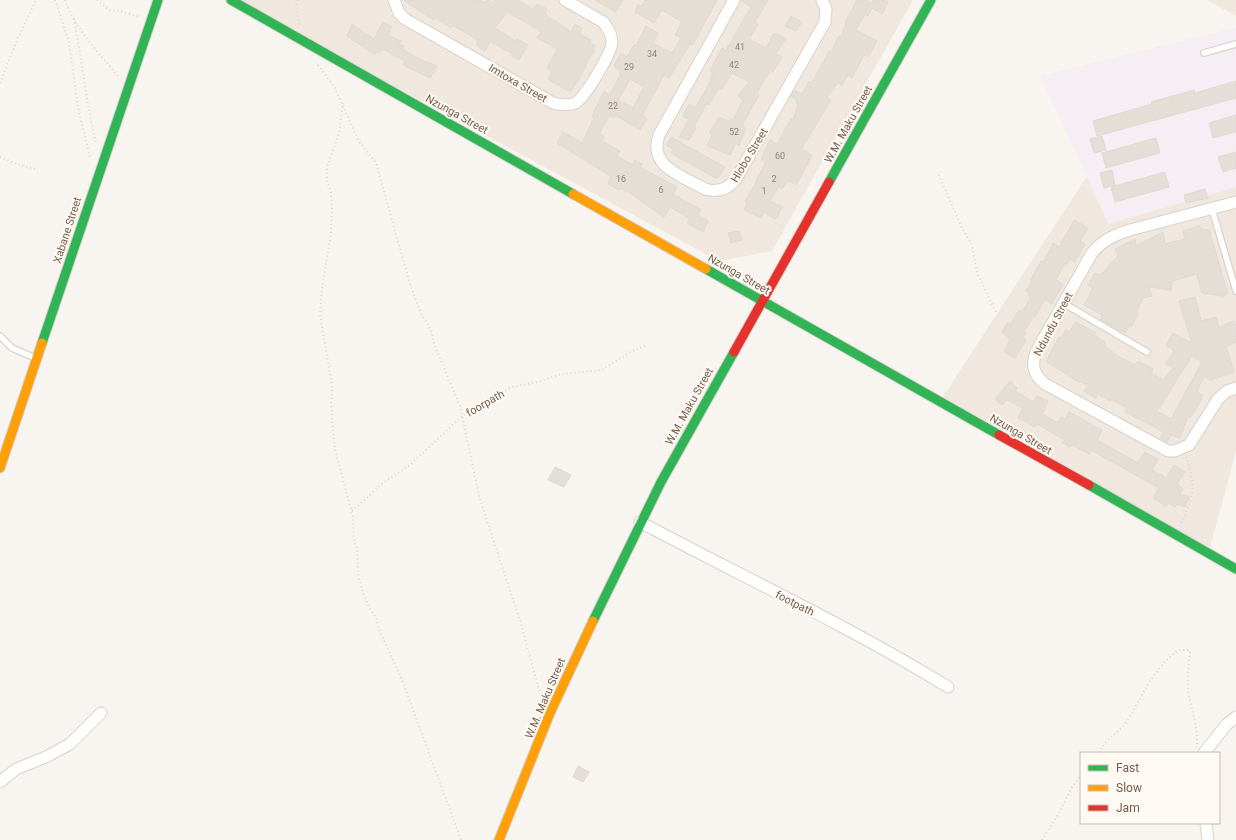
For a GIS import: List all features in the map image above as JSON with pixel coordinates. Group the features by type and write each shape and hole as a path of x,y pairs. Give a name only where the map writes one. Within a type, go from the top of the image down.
{"street":[{"name":"Xabane Street","path":"0,468 158,0"},
{"name":"Nzunga Street","path":"231,0 1236,569"},
{"name":"Imtoxa Street","path":"394,0 399,13 405,18 553,103 560,105 574,103 584,94 608,53 612,42 607,27 603,22 565,0"},
{"name":"Hlobo Street","path":"734,0 659,135 656,148 657,154 663,164 705,189 712,191 725,189 736,179 825,22 826,9 822,0"},
{"name":"W.M. Maku Street","path":"500,840 546,724 576,656 640,522 931,0"},
{"name":"Ndundu Street","path":"1184,448 1168,451 1044,384 1038,379 1033,365 1036,352 1092,253 1100,244 1113,235 1236,202"},
{"path":"1184,448 1189,445 1218,399 1227,391 1236,388"},
{"name":"footpath","path":"640,522 863,639 948,687"},
{"path":"0,782 16,769 46,757 70,744 101,713"},
{"path":"1201,750 1236,717"},
{"path":"1206,824 1208,840"}],"lane":[{"path":"1204,53 1236,44"},
{"path":"1212,209 1236,291"},
{"path":"1064,303 1147,352"},
{"path":"0,336 12,348 37,359"}],"path":[{"path":"0,83 17,40 36,0"},
{"path":"55,0 68,42 78,108 90,158"},
{"path":"65,0 74,19 89,41 128,88"},
{"path":"97,0 109,10 120,11 150,22"},
{"path":"298,0 299,24"},
{"path":"74,19 82,59 86,95 97,148"},
{"path":"316,62 335,88 343,103 358,140 376,163 410,284 422,316 431,330 435,346 462,416 479,496 521,624 536,677 546,724"},
{"path":"343,103 339,132 327,168 327,182 331,192 332,206 331,233 322,288 320,316 332,385 331,405 335,450 341,470 343,484 352,511 360,582 369,608 376,617 379,630 401,677 461,840"},
{"path":"0,157 20,165 36,169"},
{"path":"939,175 962,228 972,244 977,273 997,314"},
{"name":"foorpath","path":"352,511 383,483 410,465 462,416 512,387 538,382 561,374 602,370 632,351 645,346"},
{"path":"1175,535 1186,514 1194,487 1192,472 1184,448"},
{"path":"1099,752 1102,746 1127,722 1150,679 1178,650 1190,650 1188,686 1201,750"},
{"path":"1042,840 1060,811 1071,789 1080,776"}],"shaded area":[{"path":"234,0 913,0 772,251 719,261"},
{"path":"1207,0 1236,0 1236,16"},
{"path":"1236,28 1236,451 1210,548 942,398 1087,176 1041,76"},
{"path":"1236,28 1236,187 1108,224 1041,76"}],"building":[{"path":"403,0 479,0 484,2 488,0 494,3 495,0 517,0 533,9 537,4 547,9 545,14 571,32 575,24 582,28 579,34 591,40 590,43 595,46 593,50 595,51 590,57 578,81 571,91 569,91 548,79 552,72 547,68 557,50 556,48 537,38 541,31 507,12 495,28 516,41 517,39 528,45 519,60 511,56 513,54 490,41 485,51 476,45 478,40 452,25 451,28 435,18 434,20"},
{"path":"595,0 623,0 616,12"},
{"path":"645,0 717,0 693,45 690,44 669,78 664,75 642,116 647,119 640,130 615,115 614,118 610,115 599,134 604,136 602,141 620,151 617,156 633,165 635,160 642,164 640,167 677,187 673,194 701,210 698,215 708,221 703,232 687,223 690,219 670,207 664,217 630,193 620,188 619,190 608,184 611,176 557,143 563,132 582,143 594,118 592,116 604,91 609,95 621,74 619,73 620,70 614,66 621,53 627,57 634,45 636,46 646,26 658,33 653,43 672,53 681,38 675,35 682,22 662,10 654,23 635,12 638,5 642,6","holes":["630,79 644,87 633,108 618,100"]},
{"path":"741,0 768,0 755,22 758,24 749,39 766,48 774,33 786,38 776,54 782,57 773,72 770,70 757,93 759,95 742,126 746,128 739,145 736,143 730,155 707,146 712,135 709,133 719,117 730,122 731,119 733,120 743,100 738,96 749,82 732,73 722,90 719,88 709,105 707,103 689,140 679,137 689,119 684,117 685,111 689,104 695,108 712,79 710,79 713,73 710,71 722,48 726,50 751,7"},
{"path":"857,0 866,0 872,3 873,0 884,0 888,2 882,14 872,8 868,16 865,14 856,30 877,41 868,57 864,55 852,78 848,75 842,85 838,83 827,97 831,100 801,149 812,155 809,162 796,185 788,180 782,189 778,187 770,201 782,207 776,219 764,213 761,218 744,210 747,203 745,202 766,162 761,159 770,140 777,144 791,119 793,120 798,105 796,103 797,101 791,96 794,90 802,94 809,81 812,83 829,51 831,52 839,36 841,37 846,23 845,22"},
{"path":"791,16 802,22 796,31 785,26"},
{"path":"383,22 392,27 388,35 401,41 399,44 404,46 402,49 427,63 428,62 437,66 430,78 403,65 405,61 383,49 380,53 377,51 375,55 347,36 352,24 374,39"},
{"path":"1236,81 1236,98 1097,136 1093,121 1152,104 1151,102 1194,90 1195,93"},
{"path":"1236,115 1236,132 1213,138 1209,123"},
{"path":"1102,136 1106,150 1094,153 1090,139"},
{"path":"671,137 725,167 719,177 716,178 671,153 673,149 667,146"},
{"path":"1156,138 1160,153 1106,168 1102,153"},
{"path":"1236,152 1236,168 1223,172 1218,157"},
{"path":"1112,170 1115,185 1104,188 1100,173"},
{"path":"1165,172 1169,187 1115,202 1111,187"},
{"path":"1205,189 1208,198 1186,203 1184,195"},
{"path":"1074,220 1088,228 1080,241 1085,244 1075,262 1070,259 1067,264 1065,263 1056,280 1063,284 1052,304 1045,299 1035,317 1034,316 1024,332 1026,333 1023,338 1026,340 1015,358 1004,352 1010,339 1002,332 1007,323 1010,325 1019,310 1022,312 1031,297 1028,296 1029,293 1026,291 1032,282 1030,281 1041,261 1043,262 1053,243 1059,247"},
{"path":"1199,226 1203,230 1209,229 1228,294 1223,296 1202,293 1197,274 1172,281 1171,290 1149,287 1152,296 1143,298 1136,313 1138,314 1131,327 1129,326 1125,333 1100,319 1102,315 1084,305 1093,288 1088,285 1095,273 1101,275 1118,256 1115,249 1135,239 1136,246 1163,232 1165,244 1185,239 1183,231"},
{"path":"739,231 742,240 731,243 728,233"},
{"path":"1195,297 1201,321 1216,317 1219,327 1234,321 1236,326 1236,342 1226,346 1234,372 1210,380 1206,377 1201,382 1197,392 1202,395 1200,398 1202,399 1190,418 1188,416 1180,438 1171,435 1167,442 1160,438 1164,432 1125,412 1127,408 1111,399 1110,401 1098,394 1096,398 1084,391 1088,385 1075,380 1046,361 1059,337 1061,338 1066,329 1069,332 1076,322 1096,333 1094,335 1105,342 1106,347 1113,352 1112,353 1135,365 1138,361 1153,369 1151,373 1163,380 1173,368 1166,364 1174,350 1166,346 1173,333 1192,343 1179,301","holes":["1192,356 1202,362 1171,419 1157,411"]},
{"path":"1010,381 1017,388 1015,391 1034,402 1037,396 1048,401 1042,414 1058,423 1061,417 1065,419 1069,412 1102,430 1097,440 1138,463 1145,452 1158,459 1152,470 1166,478 1174,465 1185,472 1177,484 1183,489 1180,494 1189,497 1185,507 1177,504 1175,507 1168,503 1166,506 1153,498 1159,488 1091,450 1089,454 1072,445 1070,447 1063,443 1065,440 1037,424 1035,427 1018,418 1023,408 1007,400 1002,405 995,399"},
{"path":"555,467 571,475 564,487 548,480"},
{"path":"578,766 589,772 583,782 573,777"}],"traffic: fast":[{"path":"42,343 158,0"},
{"path":"231,0 573,194"},
{"path":"829,182 931,0"},
{"path":"706,269 999,435"},
{"path":"593,621 661,482 734,352"},
{"path":"1089,485 1236,569"}],"traffic: slow":[{"path":"573,194 706,269"},
{"path":"0,468 42,343"},
{"path":"499,840 550,713 593,621"}],"traffic: jam":[{"path":"734,352 829,182"},
{"path":"999,435 1089,485"}]}
